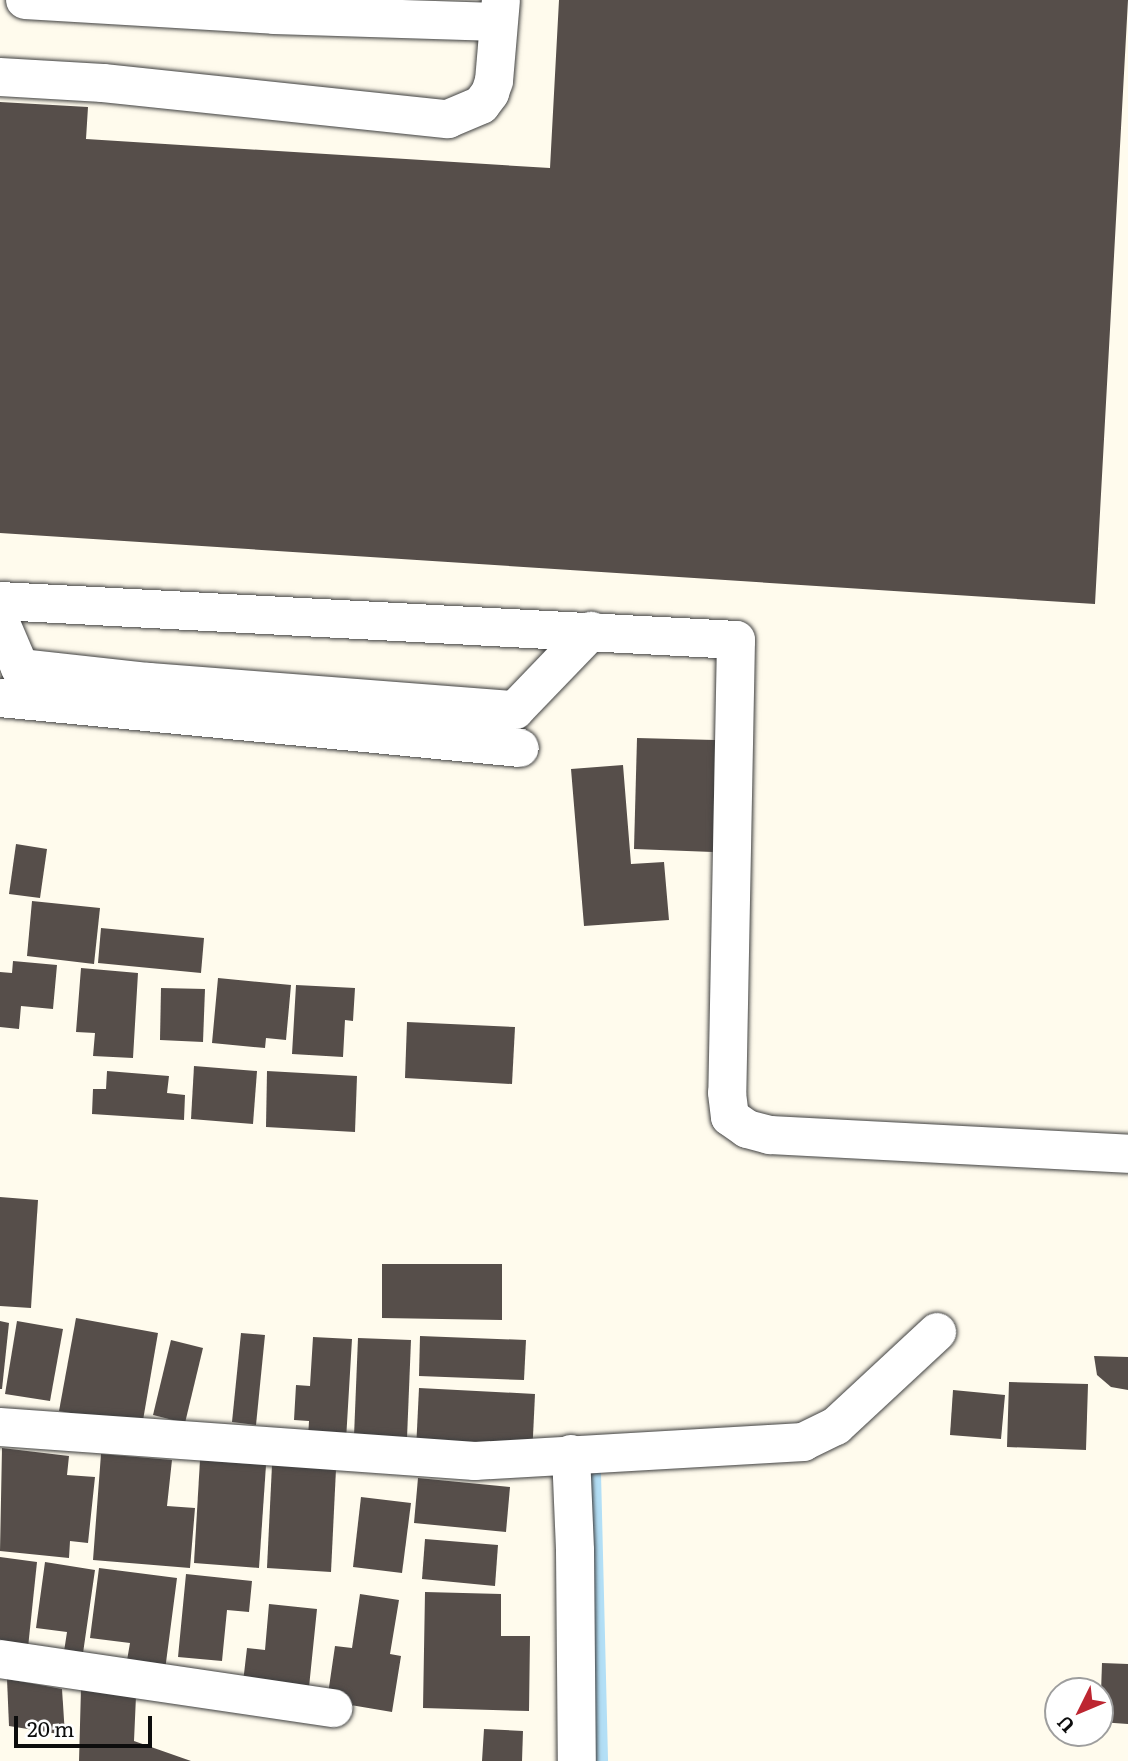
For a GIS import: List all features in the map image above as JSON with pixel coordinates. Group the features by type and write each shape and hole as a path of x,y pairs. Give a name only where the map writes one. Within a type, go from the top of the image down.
{"street":[{"path":"0,77 103,83 448,119 481,105 494,81 500,11 274,15 25,0"},
{"path":"0,601 736,640 727,1093 730,1116 747,1129 770,1135 1128,1154"},
{"path":"0,621 20,668 149,682 515,710 591,631"},
{"path":"0,698 520,748"},
{"path":"0,1427 475,1461 803,1442 836,1426 937,1332"},
{"path":"571,1454 575,1550 577,1761"},
{"path":"0,1659 333,1707"}],"building":[{"path":"559,0 1128,0 1095,604 0,533 0,102 88,107 86,139 550,168"},
{"path":"637,738 715,740 713,852 634,849"},
{"path":"623,765 631,864 664,862 669,920 584,926 571,769"},
{"path":"16,844 47,849 40,898 9,894"},
{"path":"32,901 100,908 94,964 27,956"},
{"path":"101,928 204,938 201,973 98,963"},
{"path":"13,961 57,965 53,1009 21,1006 19,1029 0,1027 0,972 12,973"},
{"path":"81,968 138,973 133,1058 93,1056 95,1033 76,1032"},
{"path":"218,978 291,985 286,1040 266,1038 265,1048 212,1043"},
{"path":"296,985 355,988 353,1021 345,1020 343,1057 292,1054"},
{"path":"161,988 205,989 203,1042 160,1040"},
{"path":"407,1022 515,1027 512,1084 405,1078"},
{"path":"194,1066 257,1071 253,1124 191,1119"},
{"path":"107,1071 169,1076 167,1093 185,1095 184,1120 92,1114 93,1089 106,1089"},
{"path":"267,1071 357,1076 355,1132 266,1127"},
{"path":"0,1197 38,1200 31,1308 0,1306"},
{"path":"382,1264 502,1264 502,1320 382,1318"},
{"path":"76,1318 158,1333 142,1426 59,1411"},
{"path":"0,1321 9,1323 2,1389 0,1389"},
{"path":"17,1321 63,1329 50,1401 5,1394"},
{"path":"241,1333 265,1335 256,1425 232,1422"},
{"path":"420,1336 526,1340 524,1380 419,1376"},
{"path":"313,1337 352,1339 346,1440 308,1438 309,1421 294,1420 296,1385 310,1386"},
{"path":"358,1338 411,1340 407,1438 354,1436"},
{"path":"171,1340 203,1348 185,1423 153,1415"},
{"path":"1094,1356 1128,1357 1128,1390 1111,1387 1097,1375"},
{"path":"1009,1382 1088,1384 1086,1450 1007,1447"},
{"path":"419,1388 535,1394 532,1457 416,1450"},
{"path":"953,1390 1005,1395 1001,1439 950,1435"},
{"path":"2,1448 69,1456 67,1475 95,1477 88,1543 70,1541 69,1558 0,1551"},
{"path":"101,1454 172,1460 167,1506 195,1508 190,1568 93,1560"},
{"path":"200,1460 266,1465 259,1568 194,1563"},
{"path":"272,1465 336,1469 331,1572 267,1568"},
{"path":"418,1478 510,1487 506,1532 414,1523"},
{"path":"361,1497 411,1503 402,1573 353,1567"},
{"path":"425,1539 498,1545 495,1586 422,1579"},
{"path":"0,1557 37,1562 27,1657 0,1654"},
{"path":"45,1562 95,1570 82,1660 63,1658 67,1632 36,1628"},
{"path":"99,1568 177,1578 164,1678 125,1672 130,1643 90,1638"},
{"path":"186,1574 252,1581 249,1612 227,1610 222,1661 178,1657"},
{"path":"425,1592 501,1594 501,1636 530,1636 529,1711 423,1708"},
{"path":"360,1594 399,1600 390,1654 401,1656 392,1712 327,1701 335,1646 352,1648"},
{"path":"269,1604 317,1609 308,1697 242,1691 247,1648 265,1650"},
{"path":"1102,1663 1128,1664 1128,1724 1114,1723 1114,1677 1102,1677"},
{"path":"7,1679 62,1689 65,1735 9,1726"},
{"path":"81,1688 136,1696 134,1741 191,1761 79,1761"},
{"path":"484,1729 523,1731 522,1761 482,1761"}],"waterway":[{"path":"594,1473 601,1761"}]}
